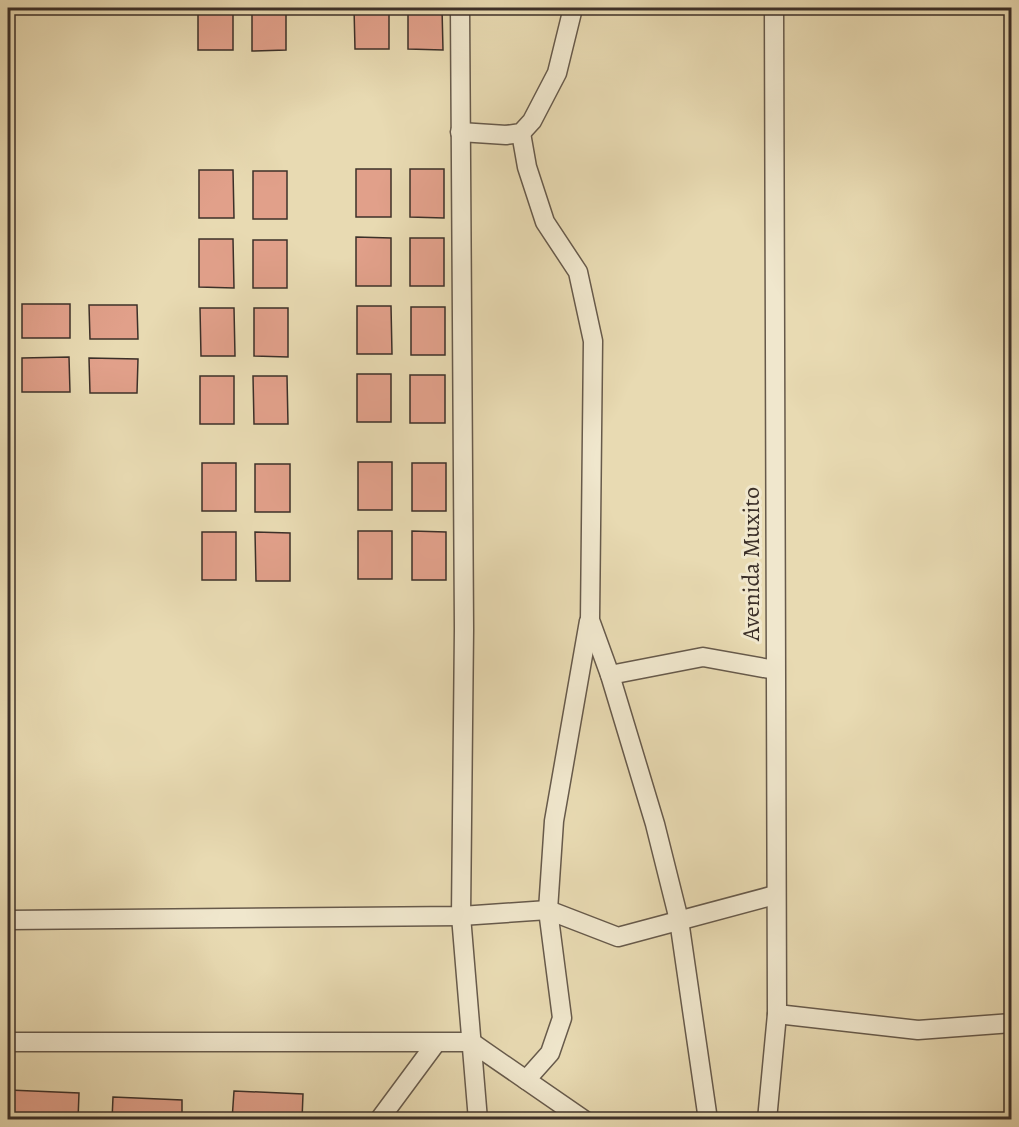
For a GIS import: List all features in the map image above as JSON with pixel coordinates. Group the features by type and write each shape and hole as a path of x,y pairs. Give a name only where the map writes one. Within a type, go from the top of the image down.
{"street":[{"path":"460,8 464,617 461,916 478,1119"},
{"path":"460,132 506,135 521,133 532,121 557,73 573,8"},
{"name":"Avenida Muxito","path":"767,1119 777,1014 774,8"},
{"path":"521,133 527,167 545,222 578,272 593,341 590,620 554,821 548,910 562,1018 550,1053 526,1080"},
{"path":"590,620 610,675 655,824 679,920 708,1119"},
{"path":"610,675 703,657 775,669"},
{"path":"8,920 461,916 548,910 618,937 775,895"},
{"path":"777,1014 918,1030 1011,1023"},
{"path":"8,1042 471,1042 584,1119"},
{"path":"379,1119 436,1043"}],"building":[{"path":"198,8 233,8 233,50 198,50"},
{"path":"252,8 286,8 286,50 252,51"},
{"path":"354,8 389,8 389,49 355,49"},
{"path":"408,8 442,8 443,50 408,49"},
{"path":"356,169 391,169 391,217 356,217"},
{"path":"410,169 444,169 444,218 410,217"},
{"path":"199,170 233,170 234,218 199,218"},
{"path":"253,171 287,171 287,219 253,219"},
{"path":"356,237 391,238 391,286 356,286"},
{"path":"410,238 444,238 444,286 410,286"},
{"path":"199,239 233,239 234,288 199,287"},
{"path":"253,240 287,240 287,288 253,288"},
{"path":"22,304 70,304 70,338 22,338"},
{"path":"89,305 137,305 138,339 90,339"},
{"path":"357,306 391,306 392,354 357,354"},
{"path":"411,307 445,307 445,355 411,355"},
{"path":"200,308 234,308 235,356 201,356"},
{"path":"254,308 288,308 288,357 254,356"},
{"path":"69,357 70,392 22,392 22,358"},
{"path":"89,358 138,359 137,393 90,393"},
{"path":"357,374 391,374 391,422 357,422"},
{"path":"410,375 445,375 445,423 410,423"},
{"path":"200,376 234,376 234,424 200,424"},
{"path":"253,376 287,376 288,424 254,424"},
{"path":"358,462 392,462 392,510 358,510"},
{"path":"202,463 236,463 236,511 202,511"},
{"path":"412,463 446,463 446,511 412,511"},
{"path":"255,464 290,464 290,512 255,512"},
{"path":"358,531 392,531 392,579 358,579"},
{"path":"412,531 446,532 446,580 412,580"},
{"path":"202,532 236,532 236,580 202,580"},
{"path":"255,532 290,533 290,581 256,581"},
{"path":"9,1090 79,1093 78,1120 8,1120"},
{"path":"234,1091 303,1094 302,1120 232,1120"},
{"path":"113,1097 182,1100 182,1120 112,1120"}]}
